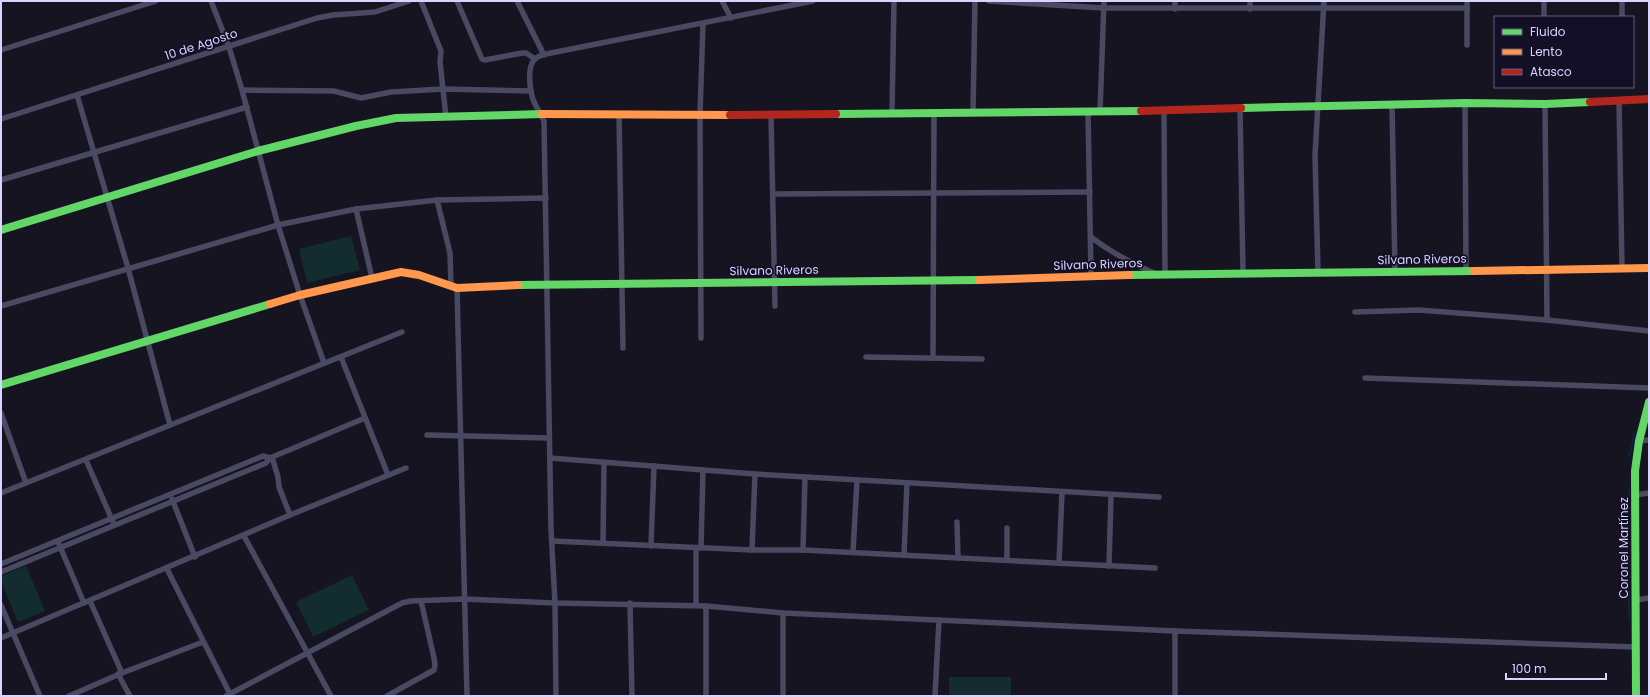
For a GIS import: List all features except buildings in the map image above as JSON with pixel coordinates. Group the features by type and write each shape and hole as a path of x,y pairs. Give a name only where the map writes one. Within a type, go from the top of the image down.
{"street":[{"path":"1,50 156,1"},
{"path":"211,1 229,47 247,107 278,225 300,295 324,363"},
{"name":"10 de Agosto","path":"1,120 317,18 333,15 375,12 409,1"},
{"path":"421,1 441,51 440,62 446,117"},
{"path":"457,1 482,59 485,60 522,53 526,53 534,59"},
{"path":"517,1 544,55"},
{"path":"722,1 731,18"},
{"path":"556,696 555,603 549,438 544,121 536,106 531,91 530,81 532,63 534,59 544,55 703,24 790,3 813,1"},
{"path":"892,113 894,1"},
{"path":"973,112 975,1"},
{"path":"989,1 1035,2 1104,8 1467,8"},
{"path":"1100,112 1104,1"},
{"path":"1175,1 1175,9"},
{"path":"1250,1 1250,9"},
{"path":"1318,272 1315,155 1324,1"},
{"path":"1467,1 1467,45"},
{"path":"1544,1 1544,16"},
{"path":"1622,1 1622,16"},
{"path":"701,338 700,114 703,24"},
{"path":"242,90 334,91 361,98 391,92 443,89 531,91"},
{"path":"77,95 128,268 170,425"},
{"path":"1,230 258,151 381,120 396,118 541,114 771,115 1100,112 1392,104 1545,104 1649,99"},
{"path":"1619,100 1622,268"},
{"path":"1465,103 1466,271"},
{"path":"1392,104 1395,272"},
{"path":"1545,104 1546,269 1548,320"},
{"path":"1,180 247,107"},
{"path":"1240,108 1243,274"},
{"path":"1090,237 1107,250 1132,264 1161,274 1164,110"},
{"path":"1088,112 1091,276"},
{"path":"933,357 932,193 934,113"},
{"path":"619,114 623,348"},
{"path":"771,115 775,306"},
{"path":"773,194 1090,192"},
{"path":"1,306 278,225 356,208 437,200 546,198"},
{"path":"437,200 450,253 454,287 460,436 467,696"},
{"path":"356,208 372,278"},
{"name":"Silvano Riveros","path":"454,287 547,284 933,281 1161,274 1205,275 1318,272 1649,268"},
{"path":"1,385 300,295 372,278 401,272 420,275 454,287"},
{"path":"1355,312 1419,310 1548,320 1649,331"},
{"path":"1,493 402,332"},
{"path":"341,357 388,475"},
{"path":"866,357 982,359"},
{"path":"1365,378 1649,388"},
{"name":"Coronel Martínez","path":"1636,696 1636,462 1639,441 1649,402"},
{"path":"1,413 26,483"},
{"path":"1,572 266,463 271,457 365,418"},
{"path":"427,435 549,438"},
{"path":"1639,441 1649,440"},
{"path":"1,564 264,456 271,457"},
{"path":"271,457 278,477 278,487 290,515"},
{"path":"550,458 755,474 1160,498"},
{"path":"86,460 114,525"},
{"path":"603,544 604,463"},
{"path":"651,546 654,466"},
{"path":"1,638 167,569 290,515 406,468"},
{"path":"696,605 703,470"},
{"path":"752,550 755,474"},
{"path":"802,550 804,477"},
{"path":"854,552 857,480"},
{"path":"904,555 907,483"},
{"path":"1059,563 1062,492"},
{"path":"1635,495 1649,493"},
{"path":"170,495 195,556"},
{"path":"1109,566 1111,495"},
{"path":"957,522 958,558"},
{"path":"1007,528 1007,560"},
{"path":"244,536 331,696"},
{"path":"58,540 84,603"},
{"path":"552,541 752,550 854,552 1154,568"},
{"path":"167,569 229,695 402,603 411,601 464,599 555,603 696,605 783,613 1175,631 1635,647"},
{"path":"1636,600 1649,598"},
{"path":"90,601 130,696"},
{"path":"387,696 434,670 434,658 421,601"},
{"path":"630,603 632,696"},
{"path":"1,605 40,696"},
{"path":"706,606 706,696"},
{"path":"783,613 783,696"},
{"path":"935,696 940,620"},
{"path":"1175,631 1175,696"},
{"path":"68,696 120,673 203,642"}],"green space":[{"path":"351,236 360,270 307,283 299,249"},
{"path":"26,566 45,611 18,622 1,581 1,576"},
{"path":"352,575 369,610 313,637 296,602"},
{"path":"949,677 1011,677 1011,696 949,696"}],"waterway":[{"path":"1629,457 1635,432"},
{"path":"1628,527 1629,490"},
{"path":"1629,591 1629,619"}],"traffic: fast":[{"path":"1241,108 1465,103 1545,104 1590,102"},
{"path":"836,114 1141,111"},
{"path":"1,230 258,151 356,126 396,118 542,114"},
{"path":"1129,275 1474,271"},
{"path":"518,285 979,280"},
{"path":"1,385 270,304"},
{"path":"1636,696 1635,471 1639,441 1649,402"}],"traffic: slow":[{"path":"542,114 730,115"},
{"path":"1474,271 1649,268"},
{"path":"270,304 300,295 401,272 419,275 457,288 518,285"},
{"path":"979,280 1129,275"}],"traffic: jam":[{"path":"1590,102 1649,99"},
{"path":"1141,111 1241,108"},
{"path":"730,115 836,114"}]}
